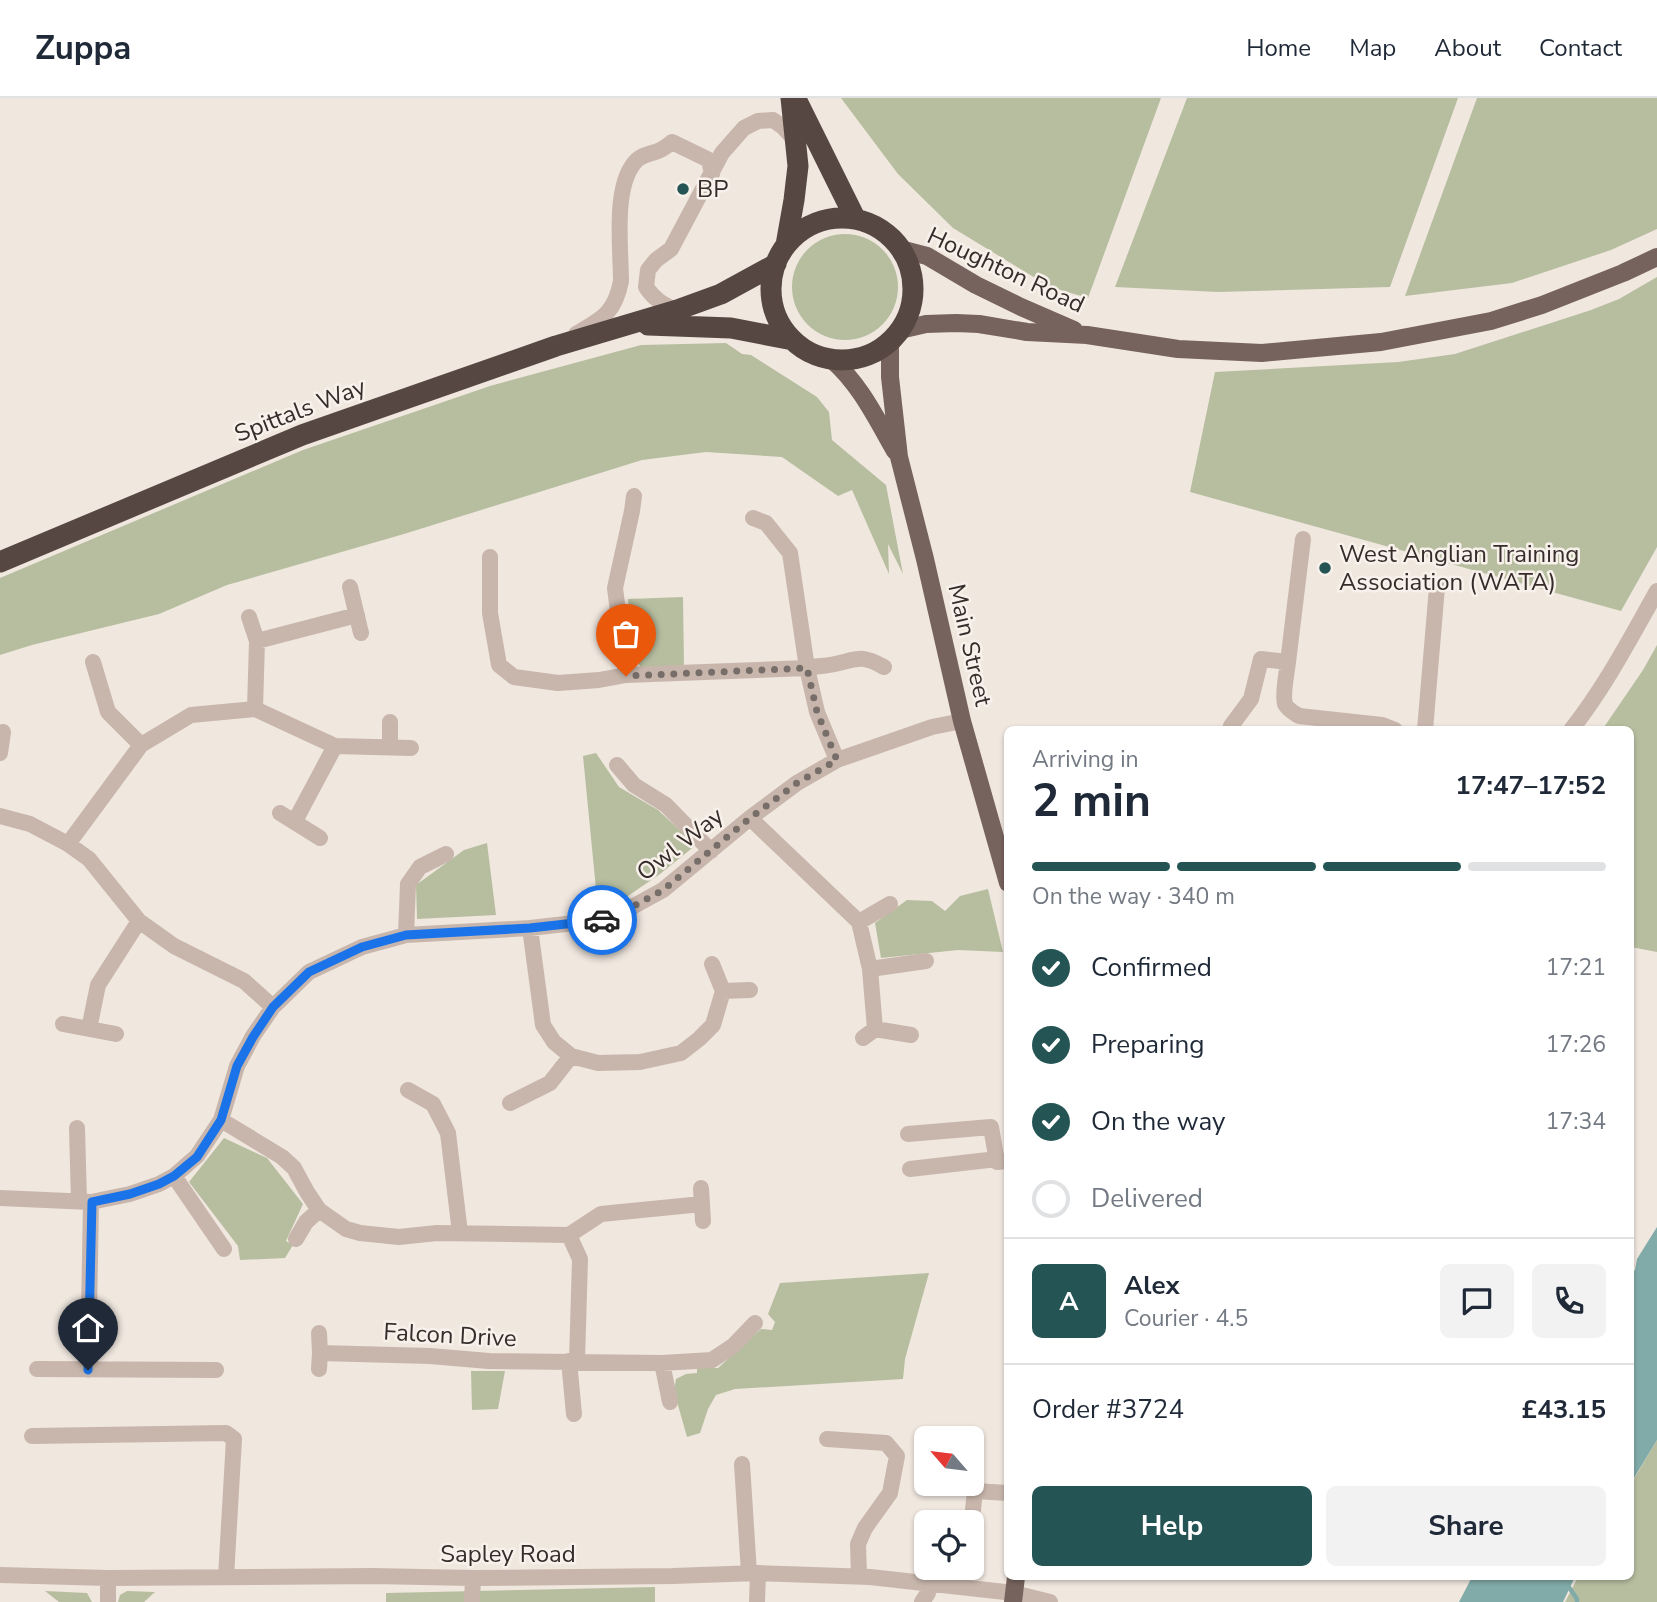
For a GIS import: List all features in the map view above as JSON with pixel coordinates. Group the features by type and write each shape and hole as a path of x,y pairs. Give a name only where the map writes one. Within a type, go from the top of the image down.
{"highway":[{"path":"786,245 798,166 793,98"},
{"path":"793,98 855,218"},
{"path":"841,217 872,223 887,233 904,250 911,269 914,293 910,310 895,336 878,350 850,360 831,359 807,351 793,340 775,314 772,299 771,285 776,264 786,245 797,233 810,225 841,217"},
{"name":"Spittals Way","path":"0,562 302,435 556,346 677,310 721,294 776,264"},
{"name":"Spittals Way","path":"625,325 731,328 793,340"}],"main road":[{"name":"Houghton Road","path":"904,250 927,256 976,285 1087,335"},
{"name":"Houghton Road","path":"895,336 926,324 979,324 1027,332 1087,335 1178,349 1262,353 1393,340 1491,321 1542,305 1657,257"},
{"name":"Main Street","path":"895,336 890,377 899,457 962,721 1004,869"},
{"name":"Main Street","path":"831,359 861,391 899,457"}],"street":[{"path":"677,310 653,298 646,287 648,270 671,249 722,153 744,128 758,121 773,120 796,141"},
{"path":"556,346 604,317 615,303 621,281 621,195 625,179 635,162 672,142 709,160 712,174"},
{"path":"626,676 615,589 628,505"},
{"path":"764,518 790,553 807,668 817,712 837,760"},
{"path":"1303,539 1285,704 1299,716 1385,726"},
{"path":"490,557 490,613 499,665 514,677 558,683 626,676 807,668 859,657 884,667"},
{"path":"350,587 361,633"},
{"path":"1424,726 1437,587"},
{"path":"1574,726 1611,673 1657,591"},
{"path":"257,641 357,615"},
{"path":"249,617 257,641 255,709"},
{"path":"1231,726 1251,699 1261,659 1289,663"},
{"path":"93,662 108,712 141,745"},
{"path":"68,844 141,745 191,715 255,709 335,746 411,748"},
{"name":"Owl Way","path":"0,1198 85,1201 130,1194 174,1176 197,1157 221,1120 237,1066 253,1037 273,1007 309,972 362,947 406,935 530,928 610,919 663,890 750,818 797,783 837,760 932,727 962,721"},
{"path":"390,722 390,747"},
{"path":"0,753 5,731"},
{"path":"295,821 335,746"},
{"path":"617,765 634,785 666,805 711,850"},
{"path":"280,813 320,838"},
{"path":"0,816 30,824 68,844 89,859 139,921 174,946 244,981 273,1007"},
{"path":"750,818 859,922 870,969 869,1034 911,1035"},
{"path":"406,935 408,884 420,867 446,854"},
{"path":"859,922 890,904"},
{"path":"89,1029 90,982 139,921"},
{"path":"530,928 543,1025 554,1042 571,1056 598,1063 640,1062 681,1053 713,1025 723,991 712,964"},
{"path":"870,969 926,961"},
{"path":"723,991 750,990"},
{"path":"63,1024 117,1034"},
{"path":"510,1103 550,1083 571,1056"},
{"path":"408,1090 433,1104 448,1133 460,1233"},
{"path":"221,1120 288,1163 294,1168 319,1209 346,1229 360,1233 399,1237 437,1233 569,1235 601,1214 702,1196 703,1221"},
{"path":"908,1133 991,1127 1002,1160 910,1168"},
{"path":"77,1128 85,1201 88,1370"},
{"path":"174,1176 224,1249"},
{"path":"296,1239 306,1222 319,1209"},
{"path":"569,1235 580,1259 573,1361 574,1413"},
{"name":"Falcon Drive","path":"320,1333 320,1361 430,1356 489,1361 662,1363 712,1360 733,1346 755,1323"},
{"path":"662,1363 670,1402"},
{"path":"37,1369 216,1370"},
{"path":"32,1436 226,1433 234,1438 226,1577"},
{"path":"827,1439 886,1443 897,1456 890,1493 864,1528 858,1545 859,1577"},
{"path":"742,1464 757,1602"},
{"path":"973,1510 975,1491 1004,1493"},
{"name":"Sapley Road","path":"0,1575 108,1578 472,1578 754,1573 859,1577 1015,1591 1050,1602"},
{"path":"108,1578 108,1602"},
{"path":"472,1578 472,1601"},
{"path":"922,1602 928,1593 928,1584"}],"green space":[{"path":"841,98 1161,98 1088,298 1050,287 953,228 898,174"},
{"path":"1187,98 1458,98 1390,287 1218,292 1115,287"},
{"path":"1477,98 1657,98 1657,229 1611,250 1512,283 1405,296"},
{"path":"845,234 865,238 882,250 894,267 898,287 894,307 882,324 865,336 845,340 825,336 808,324 796,307 792,287 796,267 808,250 825,238"},
{"path":"1657,277 1657,547 1621,611 1190,492 1215,372 1398,362 1455,354 1591,310 1619,299"},
{"path":"726,343 742,354 751,355 817,397 829,412 832,440 886,485 903,574 888,544 889,574 852,490 838,496 782,457 706,452 642,460 404,534 227,585 159,614 0,655 0,578 303,450 490,386 641,345"},
{"path":"683,597 684,667 641,668 633,654 628,599"},
{"path":"1657,645 1657,952 1634,948 1634,726 1605,726"},
{"path":"596,753 619,787 658,810 696,845 628,896 596,889 583,756"},
{"path":"487,843 496,915 417,919 416,885 464,850"},
{"path":"988,889 1003,952 958,950 881,958 875,923 907,900 932,901 945,911 960,896"},
{"path":"224,1138 267,1158 303,1204 286,1241 293,1245 285,1258 240,1260 238,1246 189,1182"},
{"path":"929,1273 905,1359 903,1379 735,1389 716,1395 700,1433 687,1437 674,1391 676,1379 697,1373 697,1368 718,1368 761,1329 772,1330 775,1322 768,1314 780,1283"},
{"path":"471,1371 505,1371 498,1409 472,1410"},
{"path":"1657,1440 1657,1602 1565,1602 1576,1580 1634,1580 1634,1479"},
{"path":"655,1587 655,1602 386,1602 386,1593"},
{"path":"45,1591 87,1593 92,1602 59,1602"},
{"path":"127,1591 155,1592 144,1602 118,1602 120,1595"}],"water":[{"path":"1657,1227 1657,1440 1634,1478 1634,1271 1637,1259"},
{"path":"1470,1580 1574,1580 1563,1602 1459,1602"}],"waterway":[{"path":"1564,1580 1577,1602"}],"way so far":[{"path":"602,920 610,919 663,890 750,818 797,783 837,760 817,712 807,668 626,676"}],"place":[{"name":"BP","path":"683,189"},
{"name":"West Anglian Training Association (WATA)","path":"1325,568"}],"route":[{"path":"88,1370 92,1202 130,1194 159,1184 174,1176 197,1157 221,1120 237,1066 253,1037 273,1007 309,972 362,947 406,935 530,928 602,920"}]}
